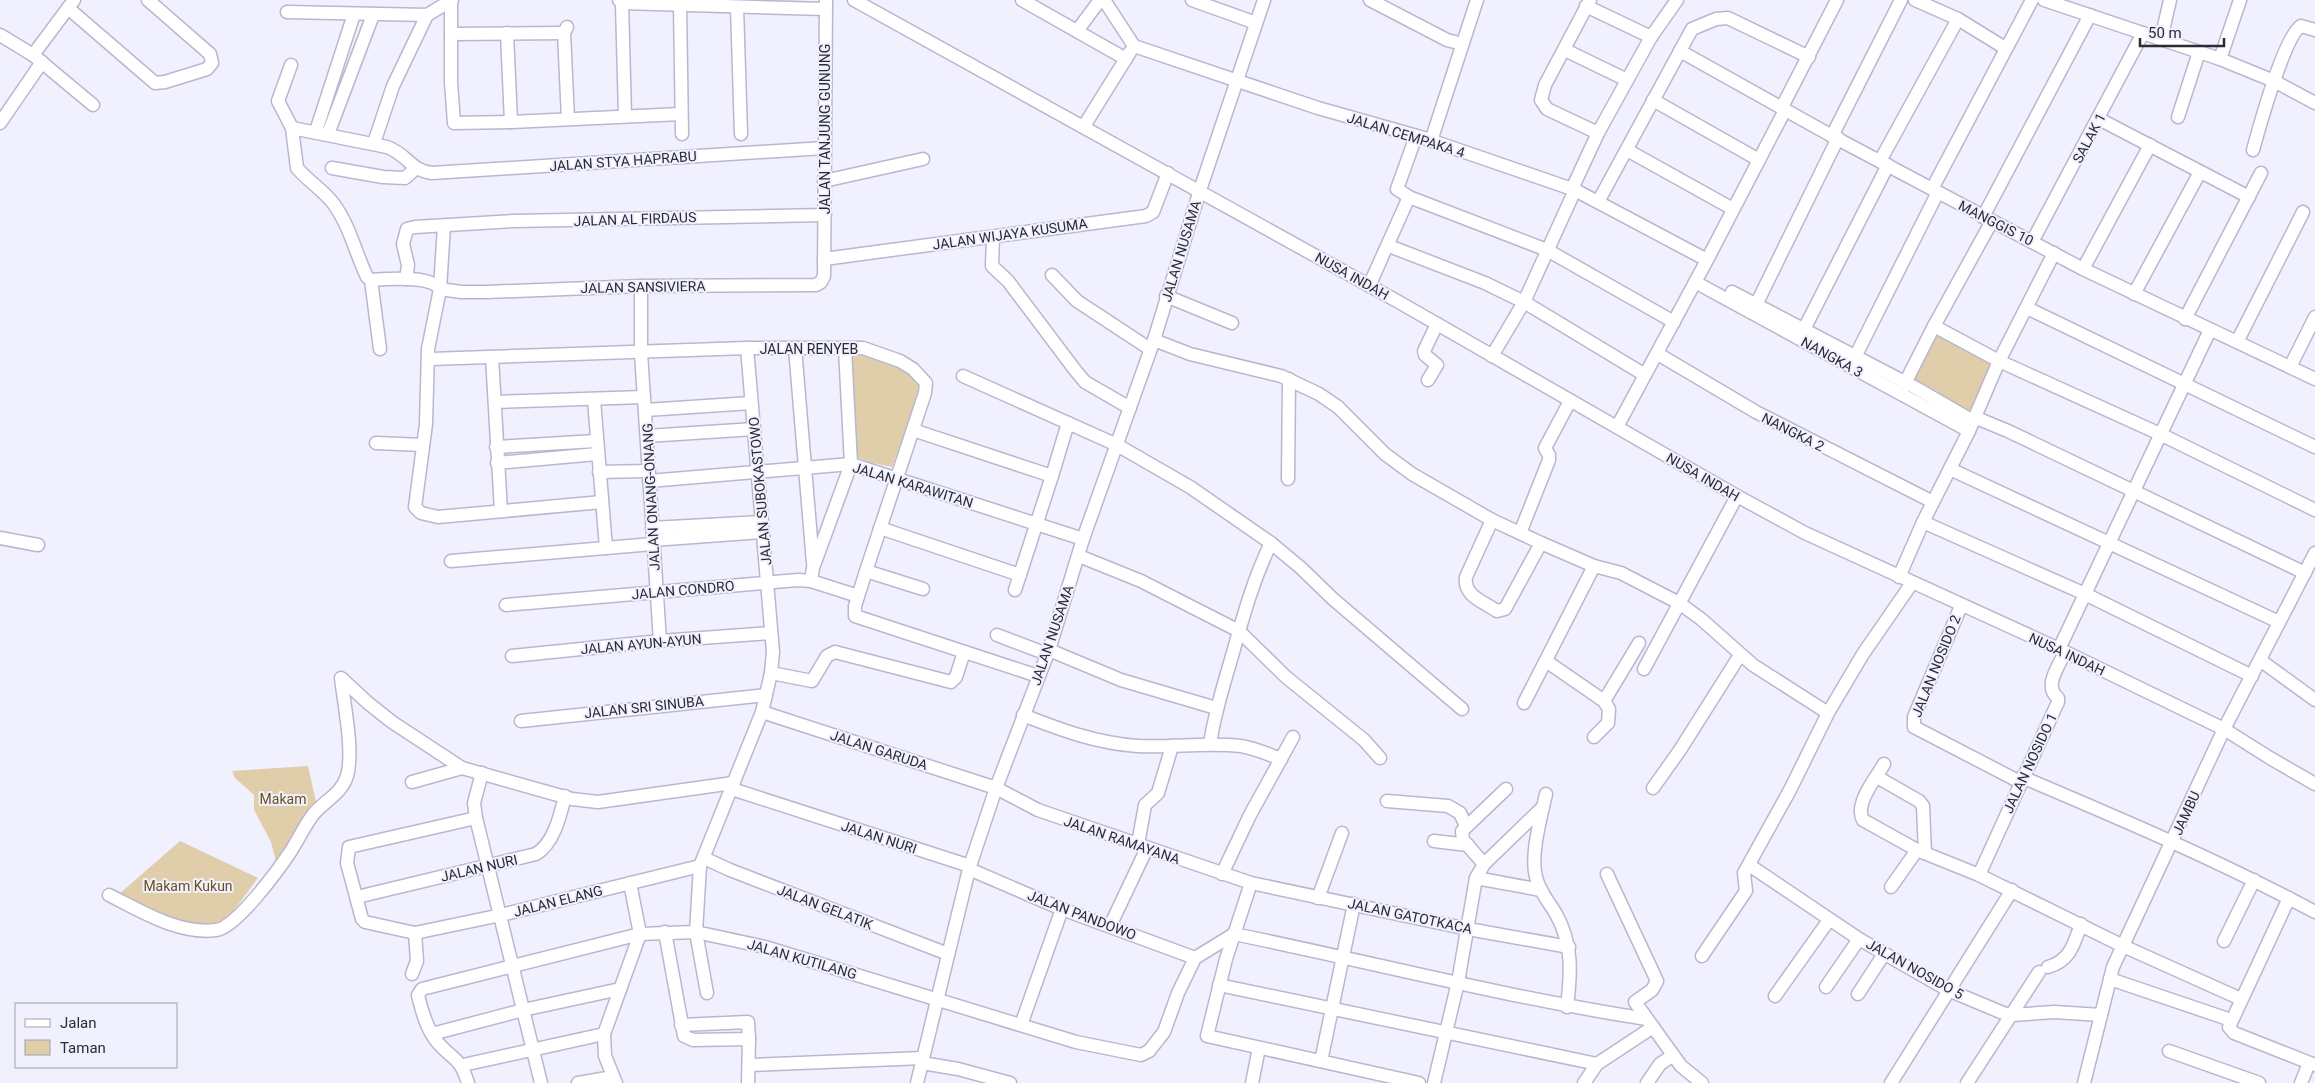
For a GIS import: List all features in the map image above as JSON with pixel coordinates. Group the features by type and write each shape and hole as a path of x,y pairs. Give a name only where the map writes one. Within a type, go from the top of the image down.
{"street":[{"path":"0,123 37,58 71,4 155,83 165,82 207,69 212,63 212,57 148,0"},
{"name":"NUSA INDAH","path":"854,0 1200,190 1736,496 1805,533 2062,651 2224,730 2315,784"},
{"path":"1022,0 1126,58"},
{"path":"1077,31 1100,0"},
{"path":"1084,126 1134,46 1104,0"},
{"path":"1192,0 1256,24"},
{"name":"JALAN NUSAMA","path":"917,1083 936,998 970,868 996,788 1048,652 1083,539 1152,345 1200,190 1264,0"},
{"path":"1370,0 1447,40 1462,44"},
{"path":"1431,141 1477,0"},
{"path":"1492,356 1524,302 1598,133 1651,37 1677,0"},
{"path":"1617,427 1658,354 1760,160 1837,0"},
{"path":"1754,309 1901,0"},
{"path":"1915,0 1958,20 2005,48"},
{"path":"1855,357 2005,48 2032,0"},
{"path":"2044,0 2064,3 2090,15 2220,59 2274,80 2315,103"},
{"path":"2161,39 2170,0"},
{"path":"2220,59 2240,0"},
{"path":"287,12 427,15 451,1"},
{"path":"451,1 451,82 454,123 681,114"},
{"path":"625,116 620,1 737,7 825,4"},
{"path":"1598,133 1547,109 1541,100 1545,85 1588,3 1651,37"},
{"name":"JALAN TANJUNG GUNUNG","path":"824,259 825,4"},
{"path":"680,5 682,134"},
{"path":"737,7 741,134"},
{"path":"322,133 354,14"},
{"path":"322,133 373,15"},
{"path":"374,143 393,86 427,15"},
{"path":"1902,388 2090,15"},
{"path":"1598,202 1692,29 1716,19 1728,18 1810,57"},
{"path":"1802,334 1884,163 1958,20"},
{"path":"2252,150 2274,80 2293,32 2301,26 2315,30"},
{"path":"451,34 565,30 568,119"},
{"path":"507,33 511,122"},
{"name":"SALAK 1","path":"2032,242 2143,33"},
{"path":"0,35 37,58 93,104"},
{"name":"JALAN CEMPAKA 4","path":"1134,46 1237,82 1369,124 1416,136 1574,190 1707,260"},
{"path":"1565,50 1626,80"},
{"name":"MANGGIS 10","path":"1680,51 1835,137 2083,269 2315,379"},
{"path":"2178,117 2199,52"},
{"path":"291,65 278,101 292,128 297,168 323,192 337,209 348,228 362,266 371,280 380,349"},
{"path":"1653,100 1760,160"},
{"path":"2099,119 2249,197"},
{"path":"292,128 374,143 398,151 419,171"},
{"path":"1416,136 1397,189 1409,197 1547,250 1674,322"},
{"path":"2083,269 2150,145"},
{"name":"JALAN STYA HAPRABU","path":"332,168 405,178 419,171 824,148"},
{"path":"1627,150 1733,209"},
{"path":"824,181 923,159"},
{"path":"2134,294 2200,172"},
{"name":"JALAN WIJAYA KUSUMA","path":"824,259 1146,216 1153,212 1168,173"},
{"path":"2185,319 2261,173"},
{"path":"1368,286 1409,197"},
{"path":"2237,342 2303,212"},
{"name":"JALAN AL FIRDAUS","path":"406,279 408,265 403,244 407,229 514,221 825,215"},
{"path":"444,226 440,288 428,349 427,412 414,502 418,511 429,516 438,517 602,502"},
{"path":"993,237 992,266 1008,282 1075,370 1085,382 1130,408"},
{"path":"1388,246 1485,283 1524,302 1645,375"},
{"path":"1899,577 1923,522 1972,423 1999,361 2054,253"},
{"name":"JALAN SANSIVIERA","path":"371,280 406,279 435,283 440,288 461,292 641,286 816,284 821,282 824,276 824,259"},
{"path":"1052,275 1077,301 1152,345 1289,379 1338,406 1385,454 1412,474 1492,520 1594,566 1621,573 1679,603 1701,619 1740,655 1828,713"},
{"path":"1697,279 1802,334 1855,357 1902,388 1972,423 2008,430 2305,572"},
{"name":"JALAN ONANG-ONANG","path":"641,286 641,353 660,640"},
{"path":"1166,296 1232,323"},
{"path":"2027,308 2315,447"},
{"path":"2290,367 2315,317"},
{"path":"1428,380 1437,365 1425,355 1424,351 1437,324"},
{"path":"1934,326 1999,361 2160,434 2315,510"},
{"name":"JALAN NOSIDO 1","path":"1979,874 2058,702 2058,698 2052,691 2051,683 2085,594 2210,330"},
{"name":"NANGKA 3","path":"1802,334 1902,388"},
{"name":"JALAN RENYEB","path":"431,359 747,348 863,348 889,355 900,361 926,383 925,392 858,596"},
{"name":"JALAN SUBOKASTOWO","path":"707,993 696,932 702,862 762,712 771,673 773,652 769,582 762,527 747,348"},
{"path":"795,348 806,469 812,574"},
{"path":"812,574 851,464 845,349"},
{"name":"NANGKA 2","path":"1658,354 1756,412 1933,502"},
{"path":"492,357 501,511"},
{"path":"963,376 1117,445 1157,466 1190,487 1271,544 1462,709"},
{"path":"1288,479 1289,379"},
{"path":"495,402 594,400 645,404 751,403"},
{"path":"594,400 606,548"},
{"path":"1520,533 1550,455 1545,448 1570,401"},
{"path":"1015,590 1068,423"},
{"path":"647,436 754,429"},
{"path":"913,430 1052,476"},
{"path":"496,447 596,441"},
{"path":"376,443 423,445"},
{"path":"497,462 597,454"},
{"name":"JALAN KARAWITAN","path":"599,472 648,476 757,472 851,464 1083,539"},
{"path":"1950,469 2279,622"},
{"path":"1644,669 1736,496"},
{"path":"1492,520 1466,577 1465,584 1468,592 1498,611 1507,606 1541,543"},
{"path":"1923,522 2085,594 2252,676"},
{"path":"451,561 606,548 653,538 762,527"},
{"path":"880,528 1020,575"},
{"path":"0,538 38,545"},
{"path":"1210,744 1216,708 1256,572 1271,544"},
{"name":"JAMBU","path":"2084,1083 2110,979 2123,946 2224,730 2315,553"},
{"path":"1079,556 1141,581 1239,631 1286,677 1364,740 1380,758"},
{"path":"1524,703 1594,566"},
{"path":"866,571 923,589"},
{"name":"JALAN CONDRO","path":"506,605 769,582 812,574 858,596"},
{"path":"1702,956 1746,891 1744,873 1790,790 1828,713 1863,654 1912,583"},
{"path":"858,596 855,616 1038,676"},
{"name":"JALAN NOSIDO 2","path":"1961,606 1914,717 1914,727 2021,780"},
{"name":"JALAN AYUN-AYUN","path":"512,656 660,640 771,633"},
{"path":"997,635 1122,680 1216,708"},
{"path":"1604,701 1639,643"},
{"path":"771,673 812,681 827,656 835,652 951,682 956,677 964,652"},
{"path":"1653,788 1680,750 1740,655"},
{"path":"2260,660 2315,700"},
{"path":"1546,661 1604,701 1609,709 1608,723 1594,737"},
{"path":"109,895 183,928 218,930 236,918 271,879 314,813 342,788 348,769 349,749 341,678 386,717 462,768 584,801 598,802 732,786"},
{"name":"JALAN SRI SINUBA","path":"521,721 766,695"},
{"name":"JALAN GARUDA","path":"762,712 996,788"},
{"path":"1023,715 1070,734 1096,741 1134,746 1210,744 1242,746 1280,759"},
{"path":"1222,874 1293,736"},
{"path":"1110,926 1142,846 1145,805 1158,793 1172,746"},
{"path":"1884,764 1861,806 1863,820 1921,852 1979,874 2123,946 2241,999"},
{"path":"412,782 462,768"},
{"path":"482,773 474,803 476,818 541,1083"},
{"path":"1877,776 1919,801 1923,806 1921,852 1891,888"},
{"path":"2021,780 2173,842 2254,880 2315,912"},
{"name":"JALAN NURI","path":"732,786 970,868"},
{"name":"JALAN RAMAYANA","path":"996,788 1038,810 1251,883"},
{"path":"1484,864 1461,835 1466,826 1506,789"},
{"path":"1546,794 1535,863 1535,876 1541,890 1556,914 1569,947 1571,972 1567,1007"},
{"name":"JALAN NURI","path":"357,897 528,857 543,850 554,831 565,796"},
{"path":"1387,801 1448,806 1460,813 1466,826"},
{"path":"1434,1083 1458,982 1476,878 1484,864 1543,807"},
{"path":"412,974 418,960 415,933 365,922 362,919 347,856 349,848 476,818"},
{"path":"1318,898 1342,833"},
{"path":"1434,841 1468,845"},
{"name":"JALAN ELANG","path":"415,933 501,915 630,883 702,862"},
{"name":"JALAN GELATIK","path":"702,862 730,870 948,954"},
{"name":"JALAN NOSIDO 5","path":"1748,865 1859,939 1948,990 2012,1015 2054,1012 2101,1015"},
{"name":"JALAN PANDOWO","path":"970,868 1062,909 1195,958"},
{"path":"1607,874 1657,980 1652,990 1614,1014"},
{"path":"1476,878 1541,890"},
{"path":"2224,942 2254,880"},
{"path":"578,1083 615,1080 605,1056 604,1034 640,934 630,883"},
{"path":"1251,883 1234,934 1206,1034 1210,1038 1420,1083"},
{"name":"JALAN GATOTKACA","path":"1251,883 1468,929 1569,947"},
{"path":"1891,1083 2012,890"},
{"path":"2289,898 2231,1020 2229,1028 2234,1034 2312,1064 2302,1083"},
{"path":"1321,1061 1341,955 1354,904"},
{"path":"1021,1026 1062,909"},
{"path":"1775,996 1829,920"},
{"path":"1968,1083 2043,970 2058,964 2069,955 2081,924"},
{"path":"664,932 684,1036 693,1040 749,1039 748,1083"},
{"name":"JALAN KUTILANG","path":"432,1034 420,1002 420,992 422,989 640,934 696,932 765,947 936,998 1021,1026 1112,1051 1141,1055 1146,1054 1164,1032 1178,993 1195,958"},
{"path":"1195,958 1234,934 1341,955 1567,1007 1614,1014 1650,1023"},
{"path":"1826,987 1859,939"},
{"path":"1858,994 1884,954"},
{"path":"2110,979 2231,1020"},
{"path":"1219,985 1446,1034 1597,1064"},
{"path":"468,1083 463,1065 437,1042 432,1034 523,1010 620,989"},
{"path":"1635,1002 1672,1056 1702,1083"},
{"path":"1584,1083 1597,1064 1650,1023"},
{"path":"463,1065 604,1034"},
{"path":"1252,1083 1259,1048"},
{"path":"2169,1051 2229,1078 2259,1083"},
{"path":"1647,1083 1660,1064 1672,1056"},
{"path":"749,1065 922,1061 1010,1083"}],"green space":[{"path":"1936,334 1994,366 1971,413 1912,382"},
{"path":"852,355 872,357 890,363 907,372 923,385 892,467 872,463 854,456"},
{"name":"Makam","path":"308,766 317,806 276,862 271,842 254,810 254,795 235,778 232,771"},
{"name":"Makam Kukun","path":"180,841 258,878 223,925 183,924 118,895"}]}
